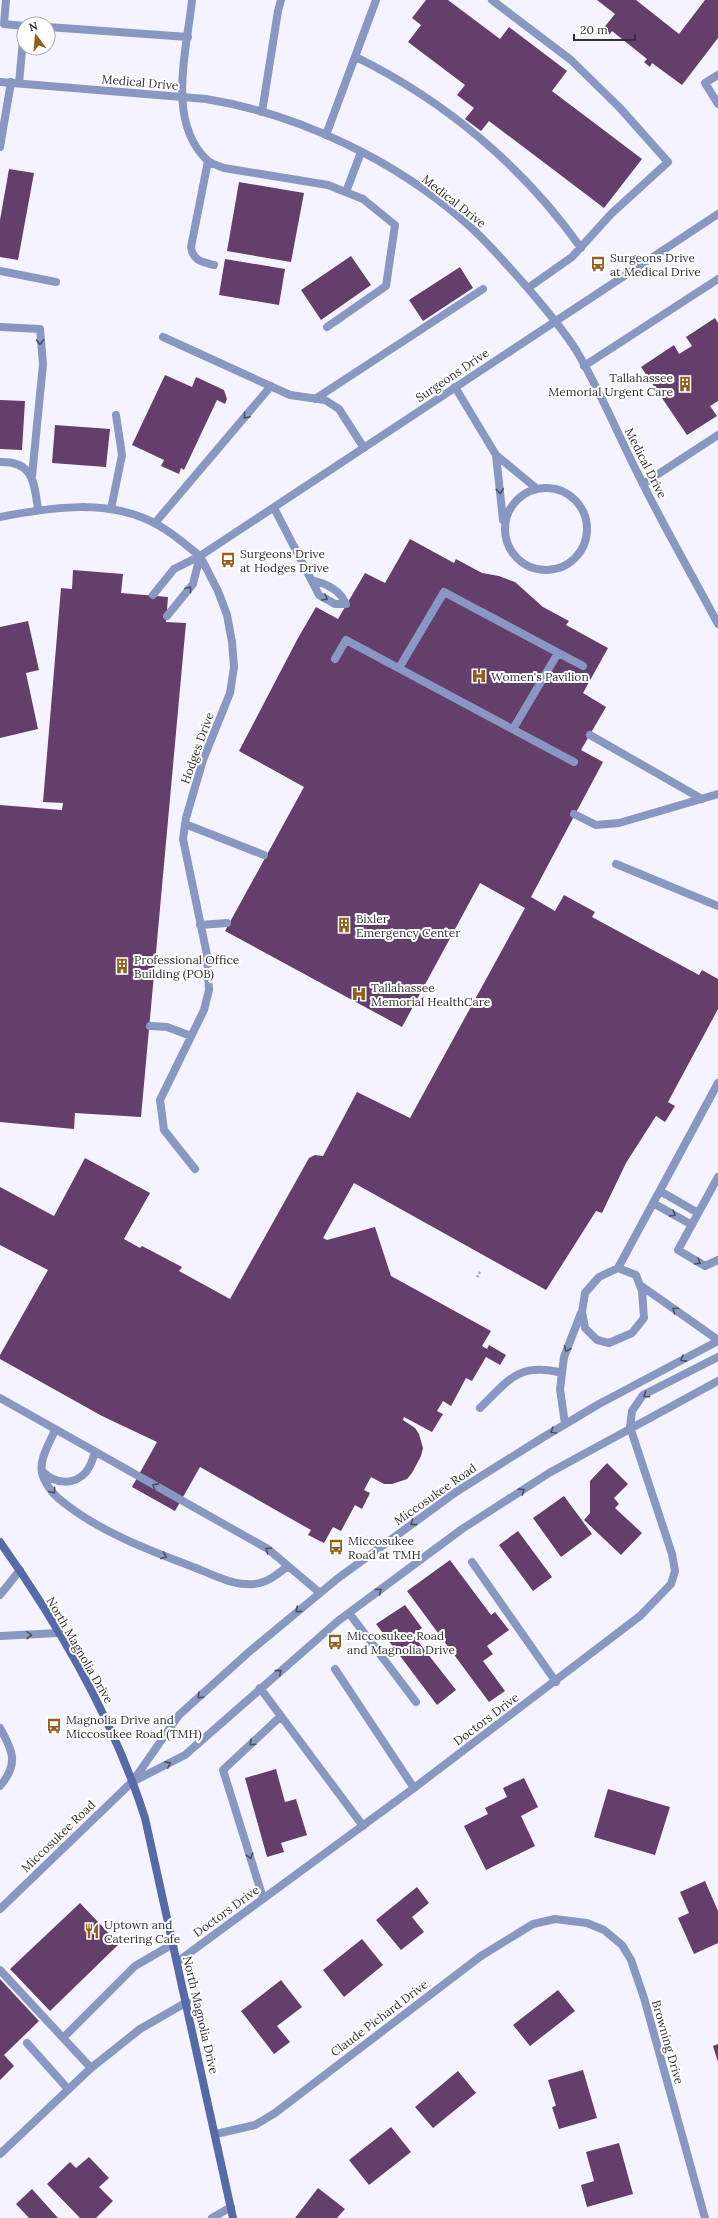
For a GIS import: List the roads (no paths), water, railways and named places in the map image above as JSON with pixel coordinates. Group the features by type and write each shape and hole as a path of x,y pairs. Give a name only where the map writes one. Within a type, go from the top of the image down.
{"main road":[{"name":"North Magnolia Drive","path":"0,1542 20,1570 58,1633 107,1722 133,1781 145,1818 187,2002 233,2218"}],"street":[{"path":"6,0 4,24 16,25"},
{"path":"192,0 181,98 186,129 208,161 224,168 328,185 363,199 395,225 386,286 327,327"},
{"path":"262,112 281,0"},
{"path":"326,135 376,0"},
{"path":"492,0 571,60 620,108 668,162 611,214 572,257 528,288"},
{"path":"56,28 188,37"},
{"path":"0,147 19,56"},
{"path":"356,57 386,72 452,116 495,151 532,186 581,248"},
{"path":"718,75 705,84 718,104"},
{"name":"Medical Drive","path":"0,82 15,82 230,103 282,117 326,135 390,168 464,221 496,251 528,288 575,349 643,484 718,624"},
{"path":"346,192 361,152"},
{"path":"208,161 191,247 192,254 198,261 214,265"},
{"name":"Surgeons Drive","path":"153,595 174,569 200,556 274,508 718,214"},
{"path":"0,271 56,282"},
{"path":"584,366 718,279"},
{"path":"315,399 483,289"},
{"path":"0,327 40,329 40,348 43,364 32,476 38,509"},
{"path":"162,337 290,395 325,400 339,408 364,448"},
{"path":"155,523 271,386"},
{"path":"455,387 496,455 536,488"},
{"path":"110,509 122,455 116,415"},
{"path":"643,484 718,435"},
{"path":"496,455 504,527 506,540 511,552 521,562 534,568 548,570 562,567 574,559 583,548 587,534 587,520 582,507 573,497 562,490 549,487 536,488 524,493 514,502 507,514 504,527"},
{"path":"0,462 22,466 32,476"},
{"name":"Hodges Drive","path":"0,517 38,509 79,506 110,509 133,514 155,523 200,556 218,591 227,615 232,642 234,668 230,693 203,760 185,824 183,839 184,853 207,955 209,990 204,1010 160,1100 164,1130 195,1169"},
{"path":"274,508 312,580"},
{"path":"167,616 193,584 200,556"},
{"path":"399,668 444,592 583,666"},
{"path":"335,659 346,640 574,762"},
{"path":"513,729 558,653"},
{"path":"590,735 702,799"},
{"path":"574,814 596,825 618,822 718,794"},
{"path":"185,824 264,854"},
{"path":"616,864 718,906"},
{"path":"200,925 227,923"},
{"path":"150,1026 166,1027 191,1036"},
{"path":"565,1424 560,1389 564,1357 582,1312 585,1293 599,1276 618,1268 718,1083"},
{"path":"718,1177 678,1250 705,1266 718,1260"},
{"path":"660,1191 698,1213"},
{"path":"653,1203 692,1225"},
{"path":"582,1312 585,1328 597,1340 609,1343 632,1333 644,1318 640,1285 636,1275 618,1268"},
{"path":"640,1285 718,1340"},
{"name":"Miccosukee Road","path":"0,1909 133,1781 179,1715 250,1651 320,1593 456,1492 599,1404 718,1340"},
{"path":"630,1427 632,1411 643,1395 718,1357"},
{"path":"480,1408 513,1376 531,1369 547,1369 562,1373"},
{"name":"Miccosukee Road","path":"133,1781 185,1755 260,1688 350,1613 462,1529 549,1473 630,1427 718,1381"},
{"path":"0,1398 268,1549 320,1593"},
{"name":"Doctors Drive","path":"177,1962 556,1682 640,1616 671,1584 675,1571 672,1554 630,1427"},
{"path":"55,1430 42,1460 42,1471 45,1481 56,1497 74,1510 109,1531 156,1553 230,1581 254,1584 272,1578 288,1566"},
{"path":"42,1471 47,1477 64,1483 80,1478 87,1471 95,1452"},
{"path":"472,1562 556,1682"},
{"path":"0,1595 20,1570"},
{"path":"350,1613 416,1702"},
{"path":"0,1636 58,1633"},
{"path":"335,1669 414,1788"},
{"path":"260,1688 363,1826"},
{"path":"264,1898 223,1770 281,1716"},
{"path":"0,1728 11,1747 13,1761 9,1773 0,1786"},
{"name":"Claude Pichard Drive","path":"216,2134 255,2125 275,2113 481,1956 533,1924 555,1919"},
{"name":"Browning Drive","path":"555,1919 587,1923 604,1930 622,1945 631,1960 646,2005 705,2218"},
{"path":"63,2038 135,1966 173,1944"},
{"path":"0,1970 91,2068"},
{"path":"0,2154 91,2068 140,2029 187,2002"},
{"path":"27,2043 68,2089"},
{"path":"212,2218 231,2207"}],"place":[{"name":"Surgeons Drive at Medical Drive","path":"598,264"},
{"name":"Tallahassee Memorial Urgent Care","path":"685,384"},
{"name":"Surgeons Drive at Hodges Drive","path":"228,560"},
{"name":"Women's Pavilion","path":"479,676"},
{"name":"Bixler Emergency Center","path":"344,925"},
{"name":"Professional Office Building (POB)","path":"122,966"},
{"name":"Tallahassee Memorial HealthCare","path":"359,994"},
{"name":"Miccosukee Road at TMH","path":"336,1547"},
{"name":"Miccosukee Road and Magnolia Drive","path":"335,1642"},
{"name":"Magnolia Drive and Miccosukee Road (TMH)","path":"54,1726"},
{"name":"Uptown and Catering Cafe","path":"92,1931"}]}
